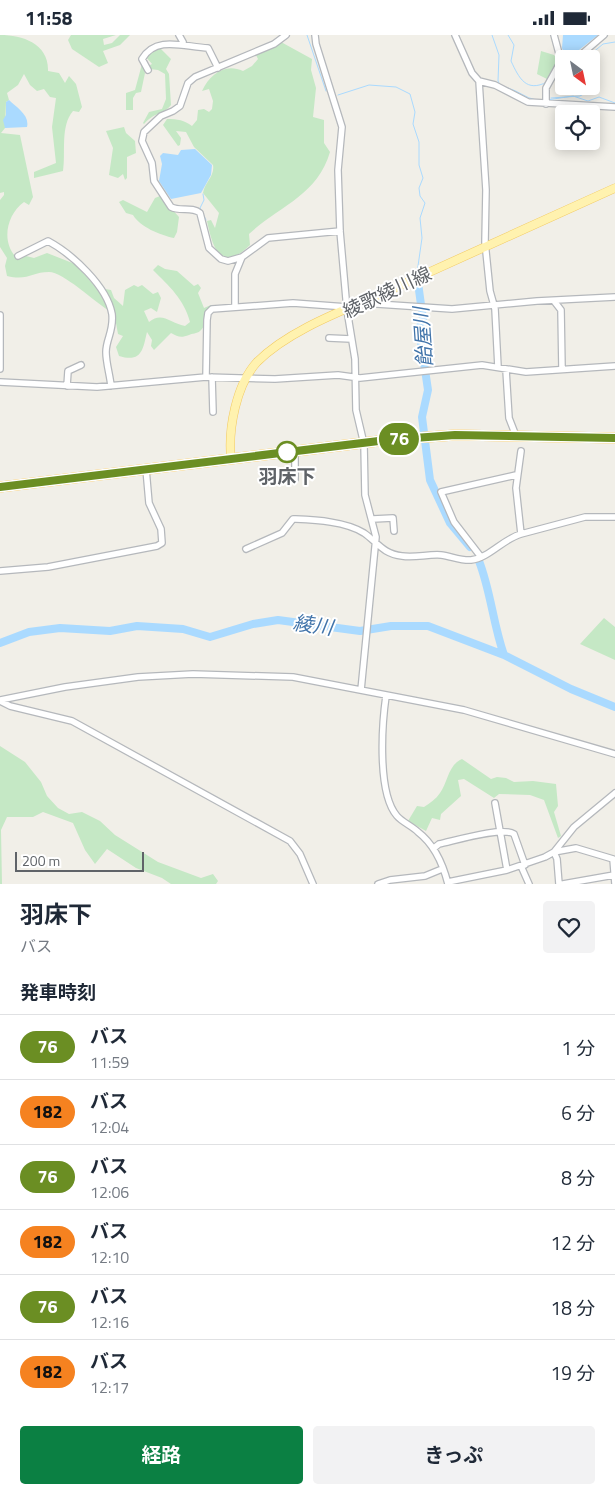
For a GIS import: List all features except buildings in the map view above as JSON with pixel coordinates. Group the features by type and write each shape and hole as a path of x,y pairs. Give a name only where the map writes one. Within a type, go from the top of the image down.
{"highway":[{"path":"0,487 295,451 427,438 516,436 615,438"}],"main road":[{"name":"綾歌綾川線","path":"231,459 233,424 239,393 246,377 256,364 274,347 347,308 362,303 615,188"}],"street":[{"path":"179,35 183,42"},
{"path":"286,35 274,44 194,77 188,83 180,106 156,120 144,132 142,141 151,160 154,181 171,207 194,209 200,213 209,248 221,259 228,261 242,257 268,237 340,231"},
{"path":"313,35 342,127 338,170 340,231 356,377 356,410 364,444 365,495 373,519 376,545 361,688"},
{"path":"455,35 472,73 478,81 485,161 486,247 498,349 498,367"},
{"path":"554,35 559,50"},
{"path":"586,50 604,35"},
{"path":"148,70 142,59 151,47 158,42 183,42 208,48 218,68"},
{"path":"546,102 546,88 555,74"},
{"path":"478,81 495,85 528,102 576,103 615,107"},
{"path":"18,256 48,241 66,251 102,291 112,315 112,334 106,353 110,387"},
{"path":"235,307 235,273 242,257"},
{"path":"362,303 452,309 615,297"},
{"path":"554,301 561,310 562,369"},
{"path":"213,412 209,377 208,313 212,309 293,303 347,308"},
{"path":"0,315 0,369"},
{"path":"329,338 351,339"},
{"path":"67,386 68,371 81,365"},
{"path":"0,382 110,387 209,377 275,379 338,375 356,377 482,365 526,372 615,366"},
{"path":"506,370 509,418 516,436"},
{"path":"295,451 295,479"},
{"path":"521,451 520,469 516,475 517,506 521,534"},
{"path":"0,571 64,565 157,546 162,543 162,534 149,503 146,469"},
{"path":"482,557 454,522 441,492 516,475"},
{"path":"373,519 394,517 394,531"},
{"path":"246,549 282,533 293,519 339,524 363,533 376,545 402,556 440,555 470,560 482,557 512,537 521,534 585,517 615,517"},
{"path":"0,701 96,682 193,674 293,677 361,688 386,696 489,716 615,754"},
{"path":"386,696 382,727 383,761 392,809 397,817 420,833 434,848 448,883 506,870 554,852 576,848 613,859 615,884"},
{"path":"0,701 10,706 72,721 290,841 300,854 313,884"},
{"path":"554,852 574,827 615,793"},
{"path":"495,803 506,870"},
{"path":"434,848 439,844 499,831 510,831 514,834 528,884"},
{"path":"554,852 557,859 559,884"},
{"path":"378,884 390,880 425,876 442,869"},
{"path":"563,884 614,875"}],"green space":[{"path":"0,35 26,39 39,48 44,54 48,71 59,73 65,83 69,76 76,84 82,107 79,112 73,111 66,124 63,171 34,178 34,172 56,163 52,127 56,98 50,97 44,89 37,91 30,85 24,74 18,85 7,93 9,100 6,102 5,128 1,133 20,135 33,197 29,205 24,202 13,214 8,229 9,245 17,258 26,256 34,258 47,253 75,264 102,294 108,310 55,273 43,272 25,277 7,276 5,266 7,258 0,247 0,200 4,192 0,193"},
{"path":"71,35 116,35 103,39 104,45 112,43 120,35 130,35 120,45 103,51 108,63 99,67 72,49 68,40"},
{"path":"281,42 312,59 311,70 316,88 313,117 324,120 324,143 330,152 324,167 307,190 249,234 250,245 232,257 225,257 220,254 212,241 207,221 211,220 215,228 219,213 203,193 213,172 213,165 194,147 186,132 176,131 181,138 180,145 178,146 163,125 167,119 171,119 183,121 192,126 197,120 198,110 204,109 209,112 212,109 213,101 209,89 202,91 214,75 230,68 243,71 252,66 258,59 255,53"},
{"path":"158,46 171,59 166,69 169,74 171,105 165,111 151,117 144,124 149,112 162,109 166,99 165,74 158,70 150,69 148,66 152,64 146,57 149,51"},
{"path":"541,51 554,55 555,67 549,80 537,74"},
{"path":"142,64 145,73 141,92 136,93 133,98 133,110 126,110 126,93 135,90"},
{"path":"124,127 126,133 135,141 136,153 127,157 127,178 125,180 123,174 118,178 109,175 113,148 106,131"},
{"path":"160,196 179,217 177,232 174,238 145,227 133,215 126,213 119,202 123,200 147,212 155,198"},
{"path":"158,265 165,269 177,271 194,286 198,284 201,288 198,293 204,308 211,305 215,306 208,311 205,324 199,332 182,337 171,333 154,350 151,346 152,340 147,332 142,349 137,356 127,358 119,356 116,347 123,336 118,334 113,307 105,289 111,290 114,298 123,306 125,290 134,285 138,287 142,285 153,294 158,292 161,298 157,312 151,308 144,311 149,322 162,318 185,326 190,322 180,300 153,270"},
{"path":"604,618 615,627 615,660 580,644"},
{"path":"0,746 25,762 41,782 47,796 58,808 69,814 82,812 100,821 115,835 158,862 201,878 213,874 218,881 216,884 171,884 162,878 136,868 107,849 95,864 85,850 73,823 43,812 33,817 7,817 1,830 2,884 0,884"},
{"path":"462,759 491,779 497,777 506,778 514,782 533,781 556,784 558,806 554,812 561,836 558,838 544,800 530,795 499,794 494,798 464,779 458,780 461,796 441,814 440,820 432,818 426,831 408,821 417,806 424,807 433,801 443,789 451,769"}],"water":[{"path":"563,35 598,35 579,50 563,50"},
{"path":"9,100 24,115 27,127 5,128 3,120 6,115 6,102"},
{"path":"195,149 212,165 211,175 201,193 171,199 159,181 162,164 160,156 163,153 178,155 181,150"}],"waterway":[{"name":"飴屋川","path":"307,35 326,91"},
{"path":"492,35 499,55 498,81 500,85"},
{"path":"508,35 514,45 511,61 520,78 528,85 534,86 547,82"},
{"path":"596,50 603,44 615,42"},
{"path":"548,78 555,67"},
{"name":"飴屋川","path":"338,95 369,85 396,87 410,94 415,112 413,124 419,142 419,165 423,178 419,188 420,196 425,203 420,218 422,238 417,273"},
{"path":"508,88 536,100"},
{"path":"551,98 582,95"},
{"path":"547,100 573,96 588,101 599,97 615,103"},
{"path":"203,194 204,200 200,208 206,220"},
{"name":"飴屋川","path":"418,283 423,319 419,329 428,390 422,417 430,480 450,523 470,547"},
{"name":"飴屋川","path":"479,561 504,655"},
{"name":"綾川","path":"0,643 29,632 60,628 110,631 137,626 183,629 210,637 253,624 278,620 360,631 391,626 428,626 504,655 571,689 615,707"}],"bus line":[{"name":"76","path":"0,487 387,440 455,435 615,438"}],"place":[{"name":"羽床下","path":"287,452"}]}
